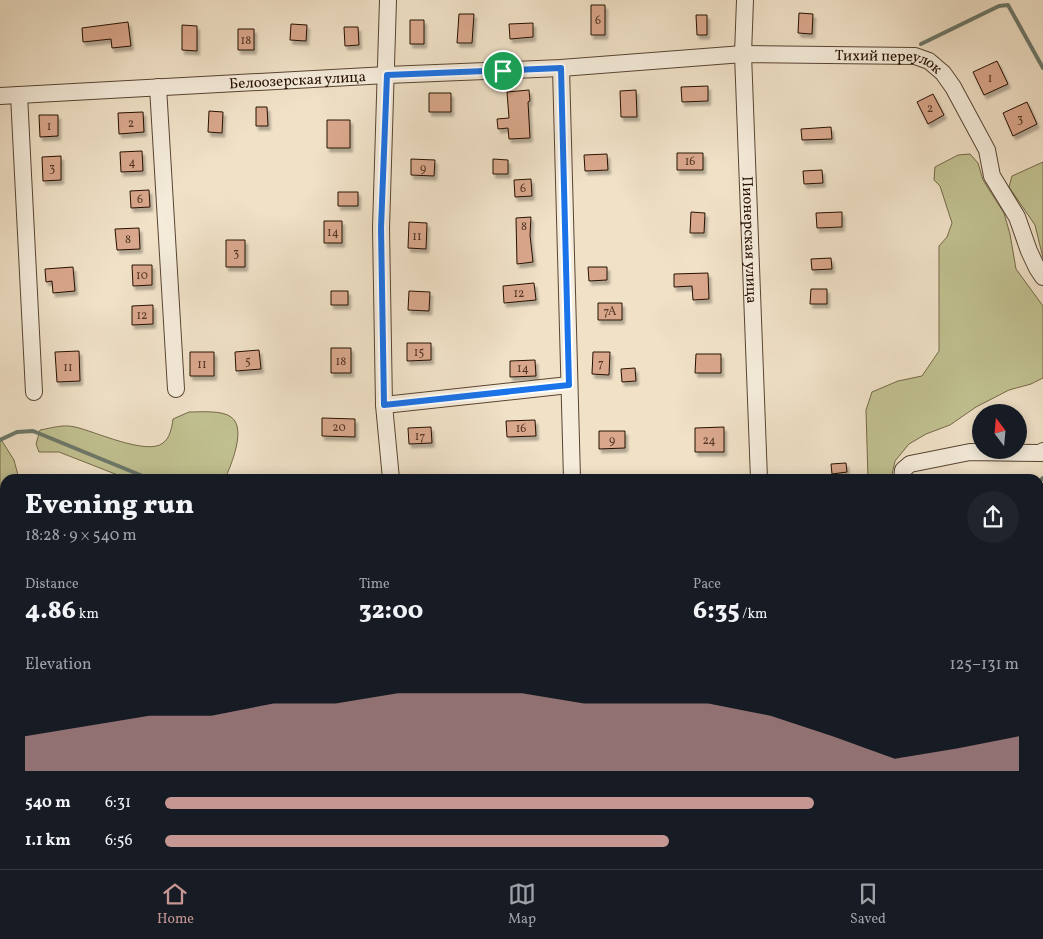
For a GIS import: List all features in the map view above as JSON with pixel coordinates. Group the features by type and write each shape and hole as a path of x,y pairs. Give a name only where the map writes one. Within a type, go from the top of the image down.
{"street":[{"path":"388,0 381,228 384,405 391,474"},
{"name":"Пионерская улица","path":"745,0 743,54 759,474"},
{"name":"Белоозерская улица","path":"0,96 387,75 561,68 743,54"},
{"name":"Тихий переулок","path":"743,54 915,56 929,61 942,72 953,87 988,150 992,176 1017,217 1029,251 1043,277"},
{"path":"561,68 572,474"},
{"path":"158,87 176,389"},
{"path":"19,95 34,392"},
{"path":"384,405 569,385"},
{"path":"903,474 904,470 910,464 970,452 1043,451"}],"green space":[{"path":"970,154 978,163 983,180 1004,213 1016,269 1043,306 1043,378 1031,384 1009,390 982,404 972,404 972,410 950,425 926,434 909,444 895,461 892,474 868,474 866,410 872,392 898,381 922,376 939,351 939,246 947,237 952,223 940,186 934,180 935,167 958,155"},
{"path":"1043,162 1043,258 1035,225 1009,187 1012,176"},
{"path":"189,412 211,412 227,415 236,422 238,438 227,474 115,474 59,452 39,452 36,444 40,430 66,426 84,429 133,445 155,446 163,443 167,438 173,419"},
{"path":"0,438 14,460 18,474 0,474"}],"building":[{"path":"591,5 605,5 605,35 591,35"},
{"path":"799,13 813,14 812,34 798,33"},
{"path":"459,14 474,14 472,43 457,43"},
{"path":"696,15 707,15 707,35 697,35"},
{"path":"410,20 424,20 424,44 410,44"},
{"path":"128,22 131,46 112,48 111,39 83,42 82,28"},
{"path":"533,23 533,37 510,39 509,24"},
{"path":"291,24 307,25 306,41 290,40"},
{"path":"182,25 197,26 197,51 182,50"},
{"path":"344,27 358,27 359,45 345,46"},
{"path":"238,29 254,29 254,50 238,50"},
{"path":"997,61 1008,84 984,95 973,72"},
{"path":"708,86 708,101 682,102 681,87"},
{"path":"529,90 530,138 509,139 508,128 498,129 497,119 509,118 507,92"},
{"path":"636,90 637,117 621,117 620,91"},
{"path":"429,93 451,93 451,112 429,112"},
{"path":"933,94 944,115 928,124 917,102"},
{"path":"1027,102 1037,124 1013,136 1003,113"},
{"path":"256,107 267,107 268,126 256,126"},
{"path":"209,111 223,112 222,133 208,132"},
{"path":"143,112 144,132 119,134 118,113"},
{"path":"39,115 58,115 58,136 40,137"},
{"path":"327,120 350,120 350,148 327,148"},
{"path":"831,127 832,139 802,140 801,129"},
{"path":"142,151 143,171 121,172 120,152"},
{"path":"677,153 703,153 703,170 677,170"},
{"path":"607,154 608,170 585,171 584,155"},
{"path":"61,156 61,180 43,181 42,157"},
{"path":"411,159 435,160 434,176 411,175"},
{"path":"493,159 508,160 508,174 493,174"},
{"path":"822,170 823,183 804,184 803,171"},
{"path":"531,179 532,196 515,197 514,180"},
{"path":"149,190 150,207 131,208 130,191"},
{"path":"338,192 358,192 358,206 338,206"},
{"path":"691,212 705,213 704,233 690,233"},
{"path":"842,212 842,227 817,228 816,213"},
{"path":"531,217 530,235 533,262 517,264 516,218"},
{"path":"324,221 342,221 342,243 324,243"},
{"path":"409,222 427,223 426,249 408,248"},
{"path":"139,228 140,249 117,250 115,229"},
{"path":"226,240 245,240 245,267 226,267"},
{"path":"831,258 832,269 812,270 811,259"},
{"path":"132,265 152,265 152,285 133,286"},
{"path":"73,267 75,291 53,293 52,281 46,282 45,269"},
{"path":"588,267 607,267 607,280 589,281"},
{"path":"708,273 709,299 693,300 692,286 674,287 674,274"},
{"path":"534,283 536,300 504,303 503,286"},
{"path":"811,289 827,289 827,304 810,304"},
{"path":"331,291 348,291 348,305 331,305"},
{"path":"409,291 430,292 429,311 408,310"},
{"path":"598,303 622,303 622,320 598,320"},
{"path":"153,305 153,324 132,325 132,306"},
{"path":"407,343 431,343 431,360 407,361"},
{"path":"331,348 351,348 351,373 331,373"},
{"path":"259,350 261,369 236,371 235,352"},
{"path":"79,351 80,381 57,382 55,352"},
{"path":"190,352 214,352 214,376 190,376"},
{"path":"593,352 610,352 609,375 592,374"},
{"path":"696,354 721,354 721,373 695,373"},
{"path":"535,360 536,376 510,377 510,361"},
{"path":"635,368 636,381 622,382 621,369"},
{"path":"322,418 355,419 355,437 322,436"},
{"path":"535,420 536,436 507,437 506,421"},
{"path":"431,427 432,443 409,444 408,428"},
{"path":"724,427 724,452 695,452 695,428"},
{"path":"599,431 625,431 625,448 599,449"},
{"path":"846,463 847,472 832,474 831,464"}],"waterway":[{"path":"921,44 999,6 1008,5 1043,68"},
{"path":"0,440 17,432 33,431 138,474"}],"route":[{"path":"561,68 569,385 384,405 381,228 387,75 503,71 561,68"}]}
